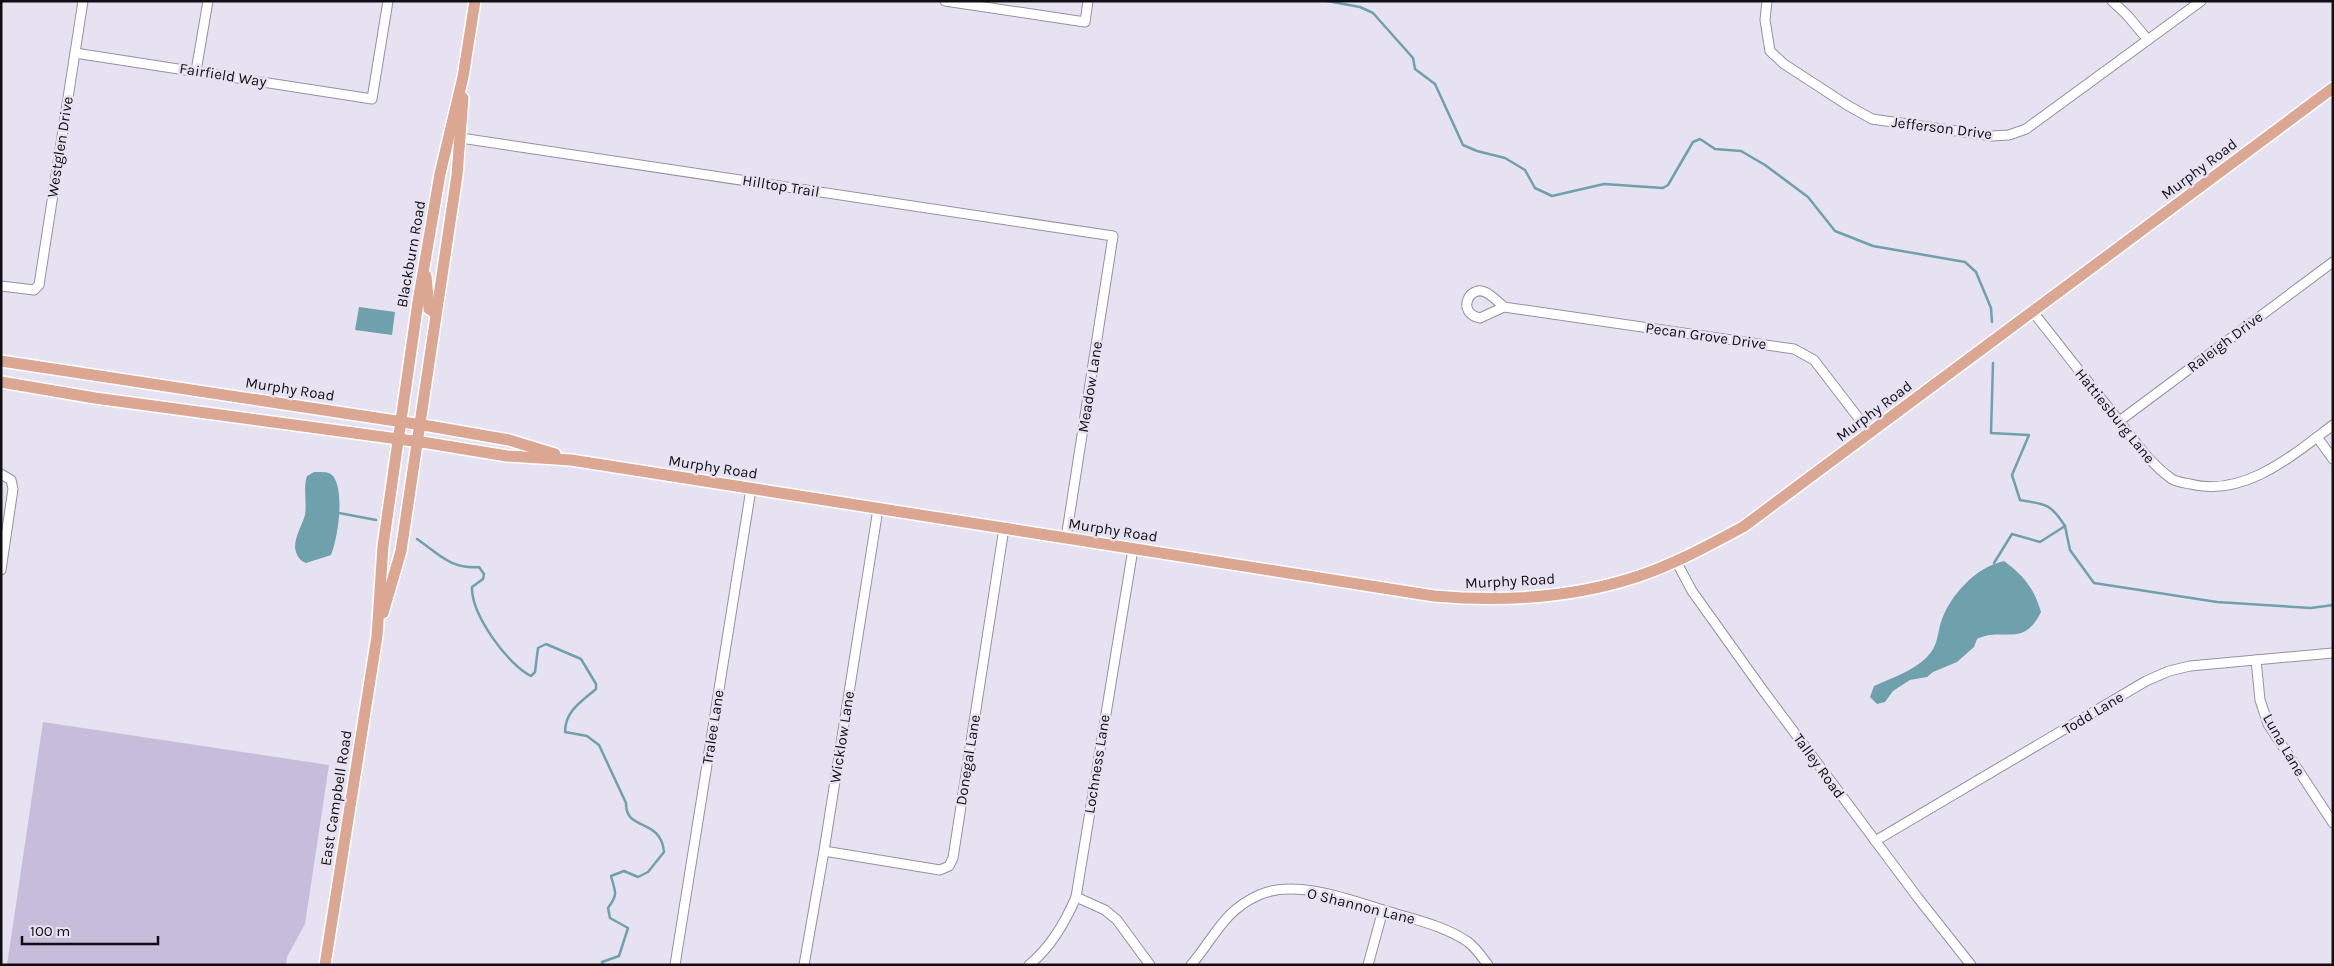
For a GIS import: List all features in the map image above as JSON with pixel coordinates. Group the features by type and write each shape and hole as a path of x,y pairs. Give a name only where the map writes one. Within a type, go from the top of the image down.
{"main road":[{"name":"Blackburn Road","path":"416,441 450,221 461,138 464,77 475,1"},
{"name":"Blackburn Road","path":"396,438 424,260 449,136 464,77"},
{"name":"Murphy Road","path":"1,382 95,398 396,438 507,456 571,460 1411,593 1489,600 1538,597 1587,589 1638,576 1676,561 1743,527 2333,88"},
{"path":"432,218 450,221"},
{"path":"424,260 428,306 430,311 436,313"},
{"name":"Murphy Road","path":"1,361 419,424 509,440 571,460"},
{"path":"219,414 222,394"},
{"name":"East Campbell Road","path":"325,965 377,636 383,546 396,438"},
{"name":"East Campbell Road","path":"377,636 401,551 416,441"}],"street":[{"name":"Westglen Drive","path":"1,286 34,290 39,285 83,1"},
{"path":"196,71 208,1"},
{"name":"Fairfield Way","path":"75,53 372,99 388,1"},
{"path":"945,1 1085,22 1088,1"},
{"name":"Jefferson Drive","path":"1768,1 1765,20 1770,51 1784,64 1872,119 1992,136 2009,135 2026,130 2201,1"},
{"path":"2112,1 2128,15 2148,40"},
{"name":"Hilltop Trail","path":"449,136 1114,236"},
{"name":"Meadow Lane","path":"1066,538 1114,236"},
{"name":"Raleigh Drive","path":"2118,422 2333,262"},
{"name":"Pecan Grove Drive","path":"1504,307 1794,349 1814,360 1870,433"},
{"name":"Hattiesburg Lane","path":"2033,312 2118,422 2156,467 2174,480 2218,488 2244,483 2277,464 2317,437"},
{"path":"2333,425 2317,437 2333,459"},
{"path":"1,474 11,480 13,498 1,570"},
{"name":"Tralee Lane","path":"675,965 752,489"},
{"name":"Wicklow Lane","path":"804,965 878,509"},
{"name":"Donegal Lane","path":"824,851 940,870 949,866 953,858 1004,528"},
{"name":"Lochness Lane","path":"1028,965 1055,937 1076,898 1133,549"},
{"name":"Talley Road","path":"1676,561 1692,591 1762,689 1875,841 1971,965"},
{"name":"Todd Lane","path":"1875,841 2158,675 2180,667 2333,653"},
{"name":"Luna Lane","path":"2256,660 2260,700 2268,724 2333,823"},
{"name":"O Shannon Lane","path":"1191,965 1224,919 1237,908 1260,894 1287,889 1319,892 1433,925 1453,933 1474,946 1488,965"},
{"path":"1076,898 1105,910 1117,920 1150,965"},
{"path":"1368,965 1383,910"}],"shaded area":[{"path":"43,722 329,765 305,924 287,957 286,965 7,965"}],"water":[{"path":"359,307 395,312 392,335 355,330"},
{"path":"314,472 327,473 333,476 339,492 339,515 336,538 331,555 306,563 298,556 295,543 305,515 305,485 307,476"},
{"path":"2004,561 2023,577 2035,596 2041,612 2034,623 2027,630 2019,633 1995,634 1977,639 1974,647 1957,662 1933,672 1927,677 1910,680 1893,691 1885,702 1877,704 1870,697 1874,686 1909,670 1927,657 1935,645 1945,612 1958,592 1984,569"}],"waterway":[{"path":"1327,1 1360,7 1373,13 1413,58 1415,69 1435,84 1463,145 1477,151 1505,158 1525,170 1535,188 1552,196 1604,184 1663,188 1668,185 1693,142 1700,139 1715,149 1741,151 1765,165 1808,197 1835,231 1873,246 1965,262 1976,272 1991,308 1992,322"},
{"path":"1993,363 1991,433 2029,435 2012,475 2020,500 2047,506 2056,513 2065,526 2040,542 2012,534 1994,563"},
{"path":"339,513 376,520"},
{"path":"2065,526 2070,550 2094,583 2217,602 2311,608 2333,605"},
{"path":"417,539 452,563 460,566 479,567 484,574 483,579 472,587 477,611 492,637 522,670 531,676 535,672 538,648 546,644 581,659 596,684 596,689 571,713 565,732 587,736 599,745 626,803 627,812 631,818 657,834 664,852 648,872 638,877 624,871 611,876 615,896 608,908 610,918 628,928 619,956 602,962 603,965"}]}
